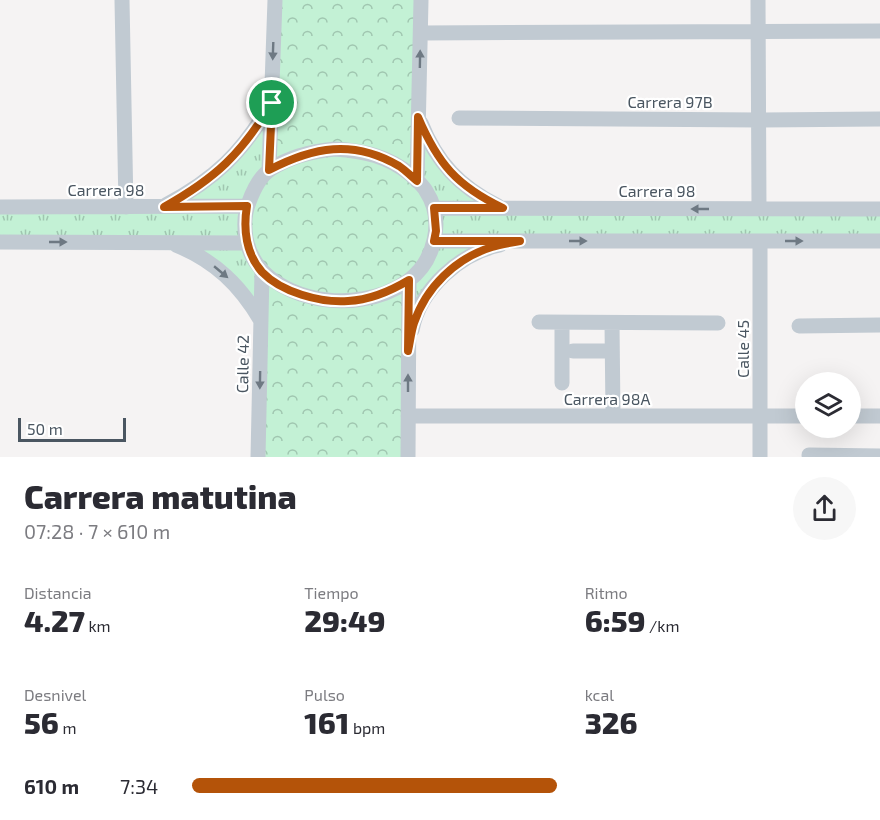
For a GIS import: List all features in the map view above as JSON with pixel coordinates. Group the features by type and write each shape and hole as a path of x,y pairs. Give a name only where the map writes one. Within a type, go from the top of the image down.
{"street":[{"path":"122,0 126,207"},
{"path":"269,170 275,0"},
{"path":"417,181 422,0"},
{"path":"758,0 759,208"},
{"path":"421,33 880,31"},
{"path":"164,207 190,192 223,167 256,129 272,103"},
{"path":"418,117 428,141 442,163 459,182 480,197 503,208"},
{"name":"Carrera 97B","path":"459,118 880,119"},
{"path":"335,148 358,150 380,156 400,167 417,181 425,189 434,208 436,231 429,257 409,280 379,295 363,299 329,301 297,293 262,272 247,243 245,218 252,192 269,170 291,159 335,148"},
{"name":"Carrera 98","path":"0,207 247,206"},
{"name":"Carrera 98","path":"434,208 880,209"},
{"path":"434,241 880,241"},
{"path":"408,351 414,323 426,297 443,276 466,258 492,247 520,241"},
{"name":"Calle 45","path":"760,241 760,457"},
{"path":"0,242 247,243"},
{"path":"170,243 189,251 224,273 251,303 261,321"},
{"name":"Calle 42","path":"258,457 262,272"},
{"path":"408,457 409,280"},
{"path":"539,322 717,323"},
{"path":"562,322 562,383"},
{"path":"612,322 613,416"},
{"path":"799,326 880,325"},
{"path":"573,351 611,351"},
{"name":"Carrera 98A","path":"408,416 795,416"},
{"path":"861,416 880,416"},
{"path":"809,455 880,456"}],"green space":[{"path":"275,0 421,0 417,181 436,231 409,281 408,457 258,457 262,272 245,230 269,169"},
{"path":"271,103 261,321 251,303 189,251 0,242 0,207 164,207 191,192"},
{"path":"418,118 442,163 503,208 880,209 880,241 520,241 444,275 414,323 409,281 425,189"}],"route":[{"path":"272,103 269,170 291,159 335,148 358,150 380,156 400,167 417,181 418,117 428,141 442,163 459,182 480,197 503,208 434,208 436,231 434,241 520,241 492,247 466,258 443,276 426,297 414,323 408,351 409,280 379,295 346,301 313,298 279,284 262,272 247,243 245,218 247,206 164,207 215,174 237,153 256,129 272,103"}]}
